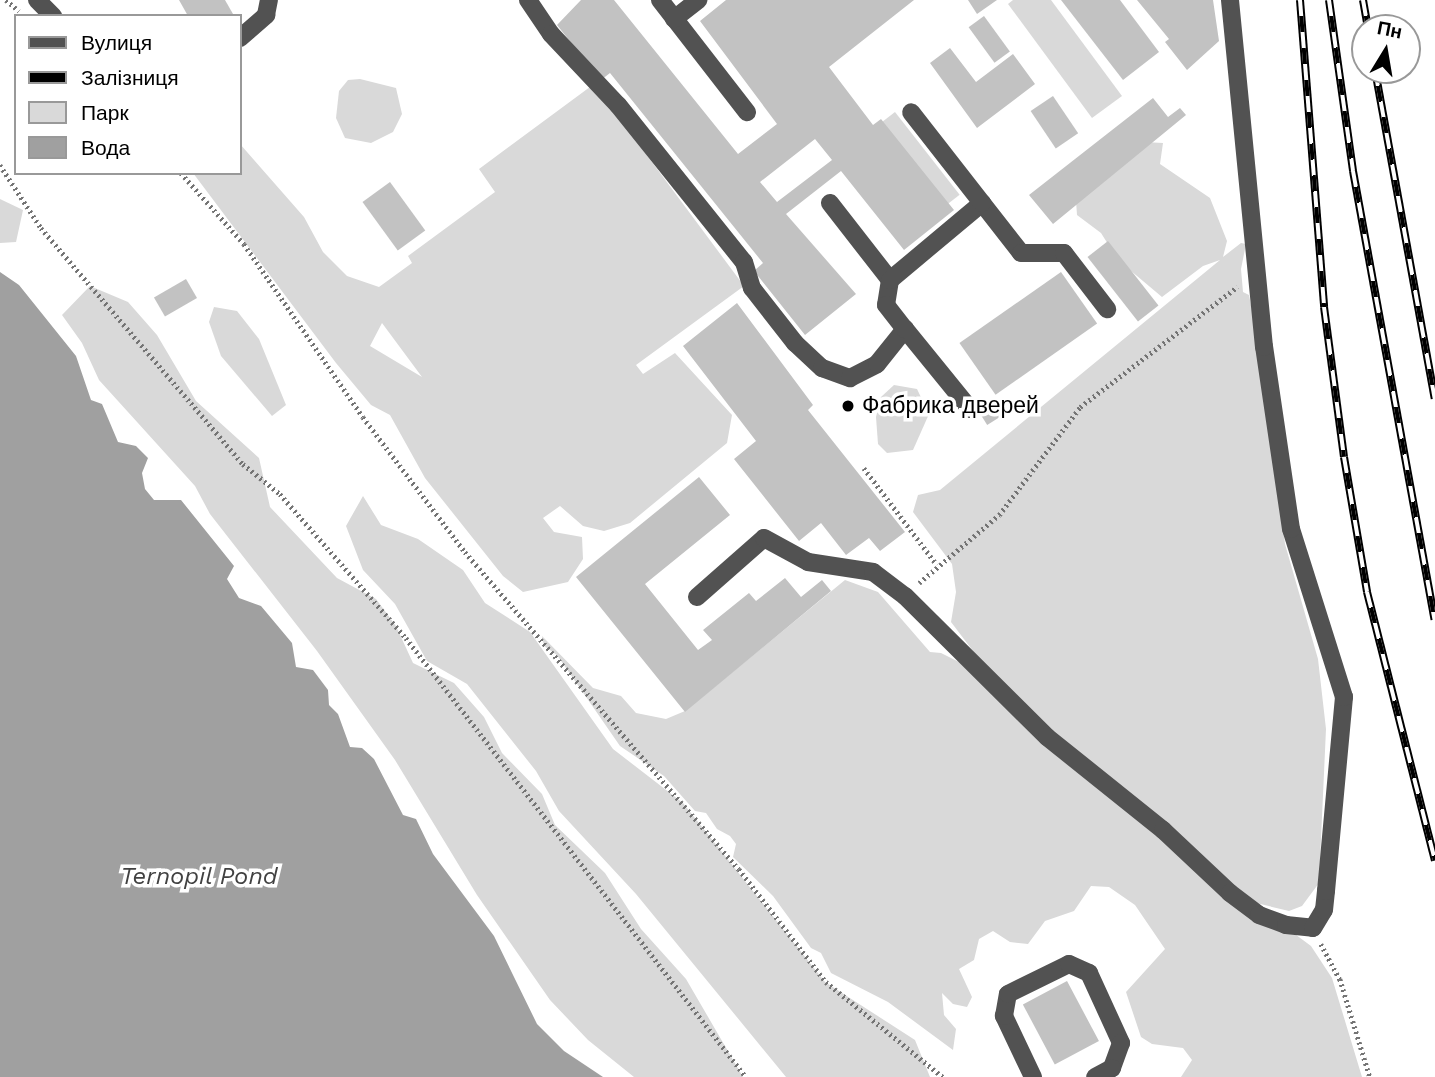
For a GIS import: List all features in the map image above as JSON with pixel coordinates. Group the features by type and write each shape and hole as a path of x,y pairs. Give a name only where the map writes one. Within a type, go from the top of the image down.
{"street":[{"path":"37,0 51,14"},
{"path":"242,36 267,15 269,0"},
{"path":"528,0 551,34 618,105 744,262 752,288 794,343 821,368 850,378 877,364 905,328"},
{"path":"660,0 747,112"},
{"path":"674,19 698,0"},
{"path":"697,597 764,538 808,562 873,572 905,596 1046,737 1163,830 1230,893 1259,915 1286,925 1313,928 1324,910 1344,697 1291,529 1264,347 1230,0"},
{"path":"911,112 1021,253 1064,253 1107,309"},
{"path":"830,203 890,280"},
{"path":"970,409 886,305 890,280 982,203"},
{"path":"1049,1077 1035,1077 1004,1016 1008,994 1069,964 1090,973 1121,1043 1112,1068 1095,1077"}],"path":[{"path":"0,165 41,228 243,464 280,494 406,638 746,1077"},
{"path":"183,175 244,244 363,417 465,552 739,869 826,982 943,1077"},
{"path":"905,596 937,565 974,540 999,515 1080,407 1257,271"},
{"path":"864,468 937,565"},
{"path":"1313,928 1340,979 1370,1077"}],"green space":[{"path":"1013,0 1051,0 1122,96 1092,118 1008,4"},
{"path":"360,79 396,88 402,114 393,132 371,143 345,138 336,118 339,91 348,80"},
{"path":"594,84 744,286 636,365 643,374 675,353 732,415 727,443 630,523 604,531 583,526 560,506 543,518 554,532 582,537 583,559 568,582 523,592 503,576 425,478 390,415 371,405 336,363 195,175 242,175 242,146 304,217 323,252 347,276 379,287 412,263 408,256 495,192 479,169","holes":["382,323 422,377 370,346"]},
{"path":"895,112 960,195 947,205 882,122"},
{"path":"1144,142 1163,143 1160,164 1210,198 1227,241 1223,257 1241,243 1246,244 1241,269 1243,292 1249,295 1260,351 1285,544 1318,659 1326,729 1319,883 1302,906 1289,911 1252,902 1075,752 986,668 951,622 956,592 952,564 913,512 918,495 940,490 1220,260 1203,266 1162,297 1118,260 1101,233 1077,215 1076,201"},
{"path":"0,199 23,210 16,242 0,243"},
{"path":"90,286 128,302 157,335 196,401 259,458 270,507 337,578 376,599 396,626 413,663 454,683 484,717 502,753 542,794 555,825 605,873 641,929 686,979 743,1077 634,1077 588,1040 550,1000 477,895 395,760 317,651 210,514 195,486 99,380 82,343 62,315"},
{"path":"214,307 237,311 259,339 286,405 272,416 221,356 209,322"},
{"path":"894,385 917,389 929,414 913,450 887,453 878,444 876,417 881,397"},
{"path":"363,496 381,525 418,539 463,570 485,603 530,632 613,749 683,803 825,982 915,1040 930,1077 786,1077 636,894 559,811 536,771 467,684 427,661 395,604 363,570 346,526"},
{"path":"845,580 878,592 930,652 941,653 963,664 1059,758 1311,946 1332,978 1362,1077 1181,1077 1192,1060 1183,1048 1152,1044 1141,1037 1126,992 1165,949 1135,905 1109,887 1091,886 1074,911 1045,921 1028,944 1010,942 993,931 979,939 974,960 959,969 972,997 967,1007 953,1004 942,993 944,1015 956,1029 953,1050 888,1002 831,973 821,953 811,948 773,896 733,857 736,844 730,836 717,829 706,813 695,811 664,776 620,746 557,655 544,646 542,636 593,688 621,696 636,713 666,719 685,711"}],"water":[{"name":"Ternopil Pond","path":"0,272 19,285 76,356 91,400 102,404 118,442 136,446 148,458 142,473 145,489 154,500 181,500 234,566 227,579 239,598 261,606 292,643 296,667 313,670 328,690 329,705 338,714 350,747 362,748 374,759 403,815 416,819 433,854 494,936 537,1024 564,1051 603,1077 0,1077"}],"building":[{"path":"179,0 225,0 233,14 187,14"},
{"path":"581,0 614,0 738,154 777,124 700,21 726,0 914,0 829,67 873,125 881,119 954,210 904,250 841,171 786,214 856,294 805,335 754,271 763,263 610,73 601,80 557,25","holes":["815,139 832,160 777,202 760,182"]},
{"path":"968,0 997,0 977,14"},
{"path":"1061,0 1120,0 1159,52 1123,80"},
{"path":"1137,0 1213,0 1219,41 1187,70 1165,42 1169,39"},
{"path":"984,16 1010,52 994,63 969,27"},
{"path":"950,48 976,82 1013,54 1035,84 977,128 930,63"},
{"path":"1053,96 1078,133 1056,148 1031,111"},
{"path":"1153,98 1168,117 1180,108 1186,115 1053,224 1029,195"},
{"path":"390,182 425,231 398,251 362,202"},
{"path":"1108,241 1158,306 1138,322 1088,257"},
{"path":"1061,272 1097,324 996,395 959,343"},
{"path":"186,279 197,298 165,317 154,298"},
{"path":"737,303 813,405 808,410 905,532 880,551 869,538 846,555 821,523 799,541 734,459 756,441 683,346"},
{"path":"993,406 1000,417 987,425 980,414"},
{"path":"699,477 730,515 645,584 698,650 712,640 703,630 749,593 756,601 785,578 801,597 822,580 831,591 685,712 576,577"},
{"path":"1067,981 1099,1041 1055,1065 1023,1004"}],"railway":[{"path":"1300,0 1324,307 1344,457 1367,592 1435,861"},
{"path":"1329,0 1353,171 1435,620"},
{"path":"1363,0 1366,14"},
{"path":"1378,84 1435,399"}],"place":[{"name":"Фабрика дверей","path":"848,406"}]}
